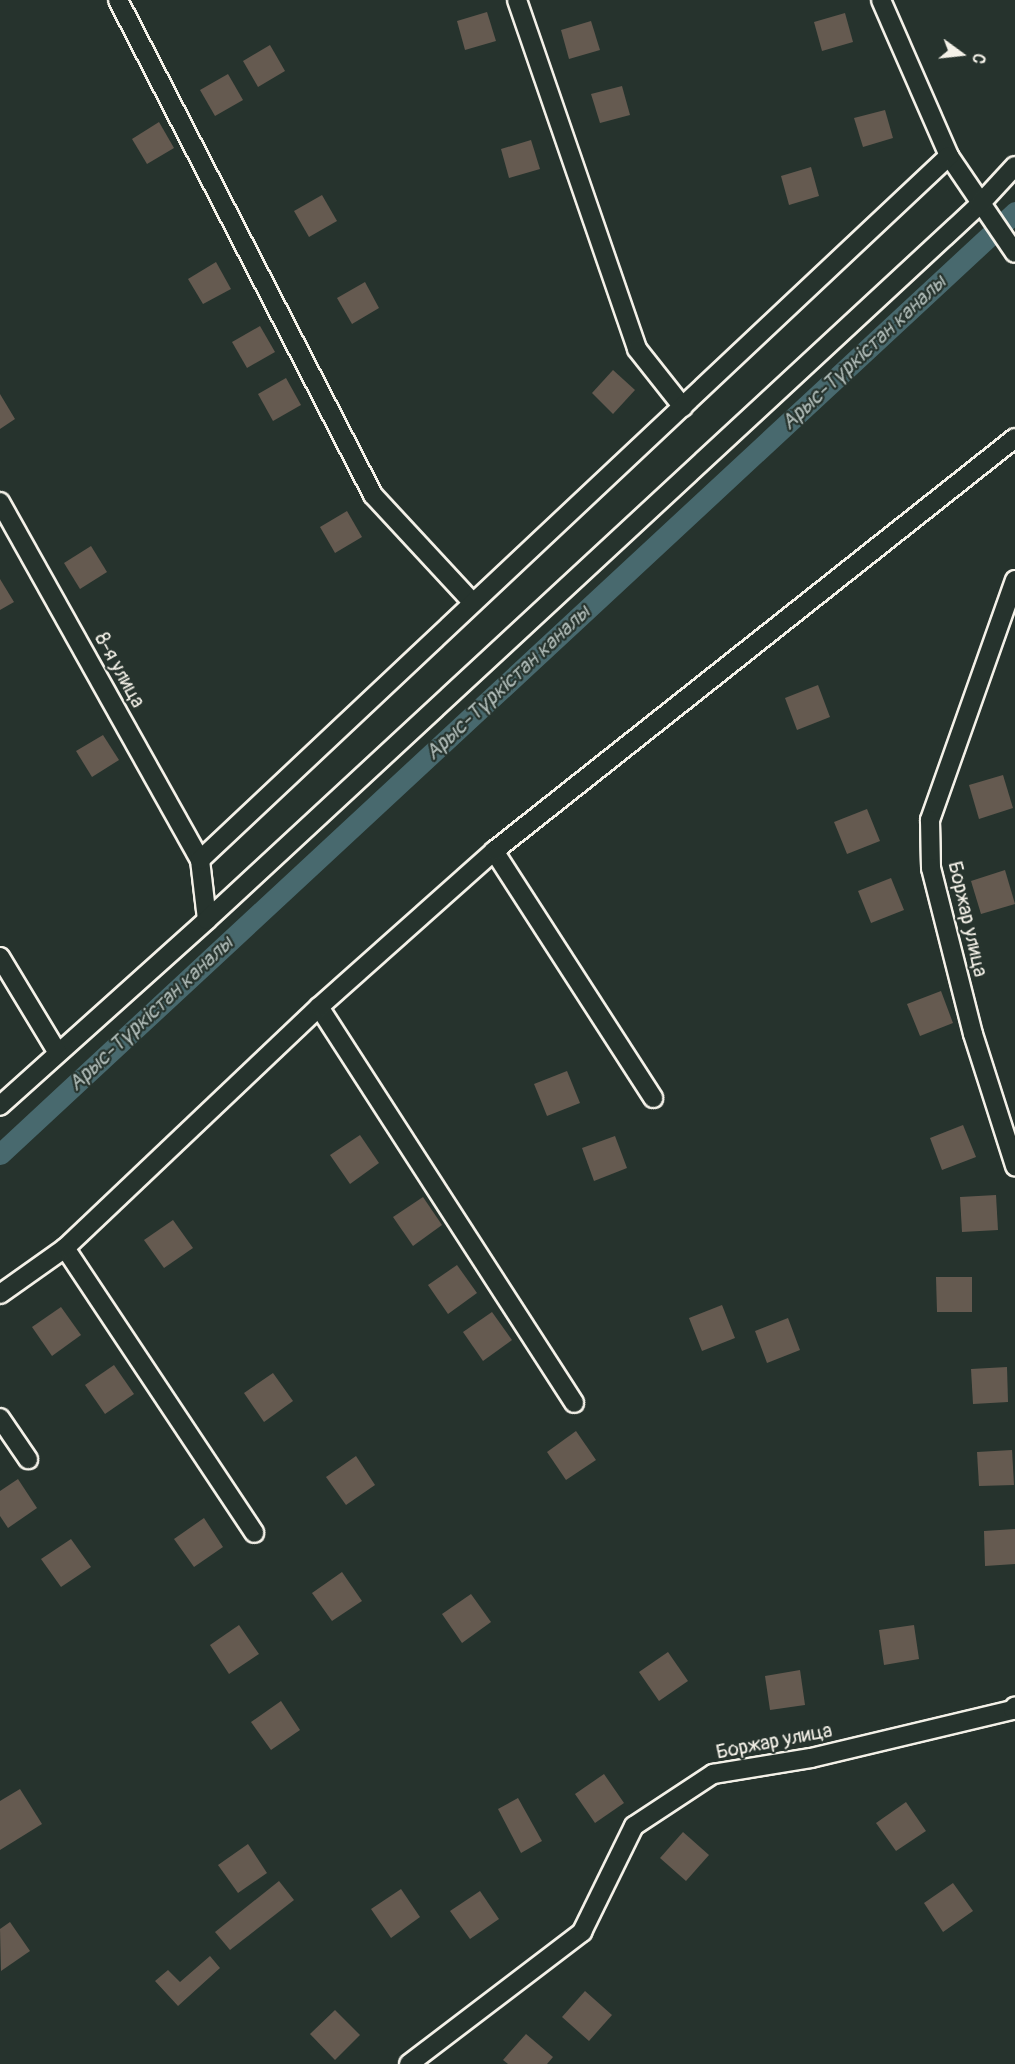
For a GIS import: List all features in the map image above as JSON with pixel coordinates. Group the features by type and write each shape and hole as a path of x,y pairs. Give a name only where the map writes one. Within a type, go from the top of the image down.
{"street":[{"path":"118,0 373,495 473,603"},
{"path":"517,0 637,349 683,407"},
{"path":"880,0 949,156 984,211 1015,253"},
{"path":"207,920 200,860 949,156"},
{"path":"0,1106 984,211 1015,166"},
{"path":"0,1294 65,1248 319,1007 494,851 1015,438"},
{"name":"8-я улица","path":"0,502 200,860"},
{"name":"Боржар улица","path":"1015,580 930,820 933,879 973,1034 1015,1166"},
{"path":"494,851 653,1098"},
{"path":"0,957 58,1053"},
{"path":"319,1007 574,1403"},
{"path":"65,1248 254,1533"},
{"path":"0,1418 28,1459"},
{"name":"Боржар улица","path":"409,2064 582,1932 634,1826 713,1774 811,1758 1014,1710"}],"building":[{"path":"487,12 496,41 465,50 457,21"},
{"path":"845,13 853,42 822,51 814,22"},
{"path":"591,21 600,50 569,59 561,30"},
{"path":"270,45 285,71 258,87 243,61"},
{"path":"228,74 243,100 215,116 200,90"},
{"path":"622,86 630,115 600,123 591,94"},
{"path":"885,110 893,138 863,147 854,118"},
{"path":"159,122 174,148 147,164 132,139"},
{"path":"531,140 540,169 509,178 501,149"},
{"path":"811,167 819,196 789,205 781,176"},
{"path":"322,195 337,221 309,237 294,211"},
{"path":"216,262 231,289 203,304 188,279"},
{"path":"365,282 379,308 352,324 337,298"},
{"path":"260,326 275,352 247,368 232,342"},
{"path":"613,370 635,390 613,414 592,393"},
{"path":"286,378 301,405 273,421 258,394"},
{"path":"0,394 15,419 0,429"},
{"path":"347,511 362,537 335,553 320,527"},
{"path":"91,546 107,572 80,589 64,563"},
{"path":"0,579 14,602 0,610"},
{"path":"818,685 830,717 797,730 785,698"},
{"path":"103,735 119,760 92,777 76,751"},
{"path":"1003,775 1013,808 979,819 969,785"},
{"path":"867,809 880,841 847,854 834,822"},
{"path":"1005,870 1015,904 981,914 971,881"},
{"path":"891,878 904,910 871,923 858,891"},
{"path":"941,991 953,1023 920,1036 907,1004"},
{"path":"567,1071 580,1103 547,1116 534,1084"},
{"path":"963,1125 976,1157 942,1170 930,1138"},
{"path":"360,1135 379,1163 350,1184 330,1155"},
{"path":"615,1136 627,1168 594,1181 582,1148"},
{"path":"996,1195 998,1230 962,1232 960,1197"},
{"path":"423,1197 442,1225 413,1246 393,1217"},
{"path":"173,1220 193,1248 164,1268 144,1240"},
{"path":"457,1265 477,1293 448,1314 428,1285"},
{"path":"936,1277 972,1277 972,1312 937,1312"},
{"path":"722,1305 735,1338 702,1351 689,1318"},
{"path":"61,1307 81,1335 52,1356 32,1327"},
{"path":"492,1312 512,1340 483,1361 463,1332"},
{"path":"788,1318 800,1350 767,1363 755,1331"},
{"path":"114,1365 134,1394 105,1414 85,1385"},
{"path":"1007,1367 1008,1402 973,1404 971,1369"},
{"path":"273,1373 293,1401 264,1422 244,1393"},
{"path":"576,1431 596,1460 566,1480 547,1452"},
{"path":"1012,1450 1014,1485 979,1486 977,1452"},
{"path":"356,1456 375,1485 346,1505 326,1477"},
{"path":"18,1479 37,1508 8,1528 0,1516 0,1491"},
{"path":"204,1518 223,1547 194,1567 174,1539"},
{"path":"1015,1529 1015,1564 985,1566 984,1531"},
{"path":"71,1539 91,1567 61,1587 41,1559"},
{"path":"342,1572 362,1601 332,1621 312,1593"},
{"path":"471,1594 491,1622 462,1643 442,1614"},
{"path":"239,1625 259,1654 229,1674 210,1645"},
{"path":"914,1625 919,1659 884,1665 879,1630"},
{"path":"668,1652 688,1681 659,1701 639,1672"},
{"path":"800,1670 805,1705 770,1710 765,1676"},
{"path":"281,1701 300,1730 271,1750 251,1722"},
{"path":"604,1774 624,1803 595,1823 575,1794"},
{"path":"20,1789 42,1824 0,1850 0,1801"},
{"path":"518,1798 542,1841 521,1853 498,1809"},
{"path":"906,1802 926,1831 896,1851 876,1823"},
{"path":"683,1832 709,1855 686,1881 660,1858"},
{"path":"248,1844 267,1873 238,1893 218,1865"},
{"path":"279,1881 294,1900 230,1950 215,1932"},
{"path":"953,1883 973,1911 943,1932 924,1903"},
{"path":"401,1889 420,1917 391,1938 371,1909"},
{"path":"480,1891 499,1919 470,1939 450,1911"},
{"path":"10,1922 30,1951 1,1971 0,1929"},
{"path":"210,1956 220,1968 178,2006 155,1981 168,1970 180,1982"},
{"path":"585,1991 612,2015 589,2041 562,2017"},
{"path":"335,2010 360,2035 335,2060 310,2034"},
{"path":"526,2034 553,2057 547,2064 508,2064 503,2060"}],"waterway":[{"name":"Арыс-Түркістан каналы","path":"0,1154 1015,212"}]}
